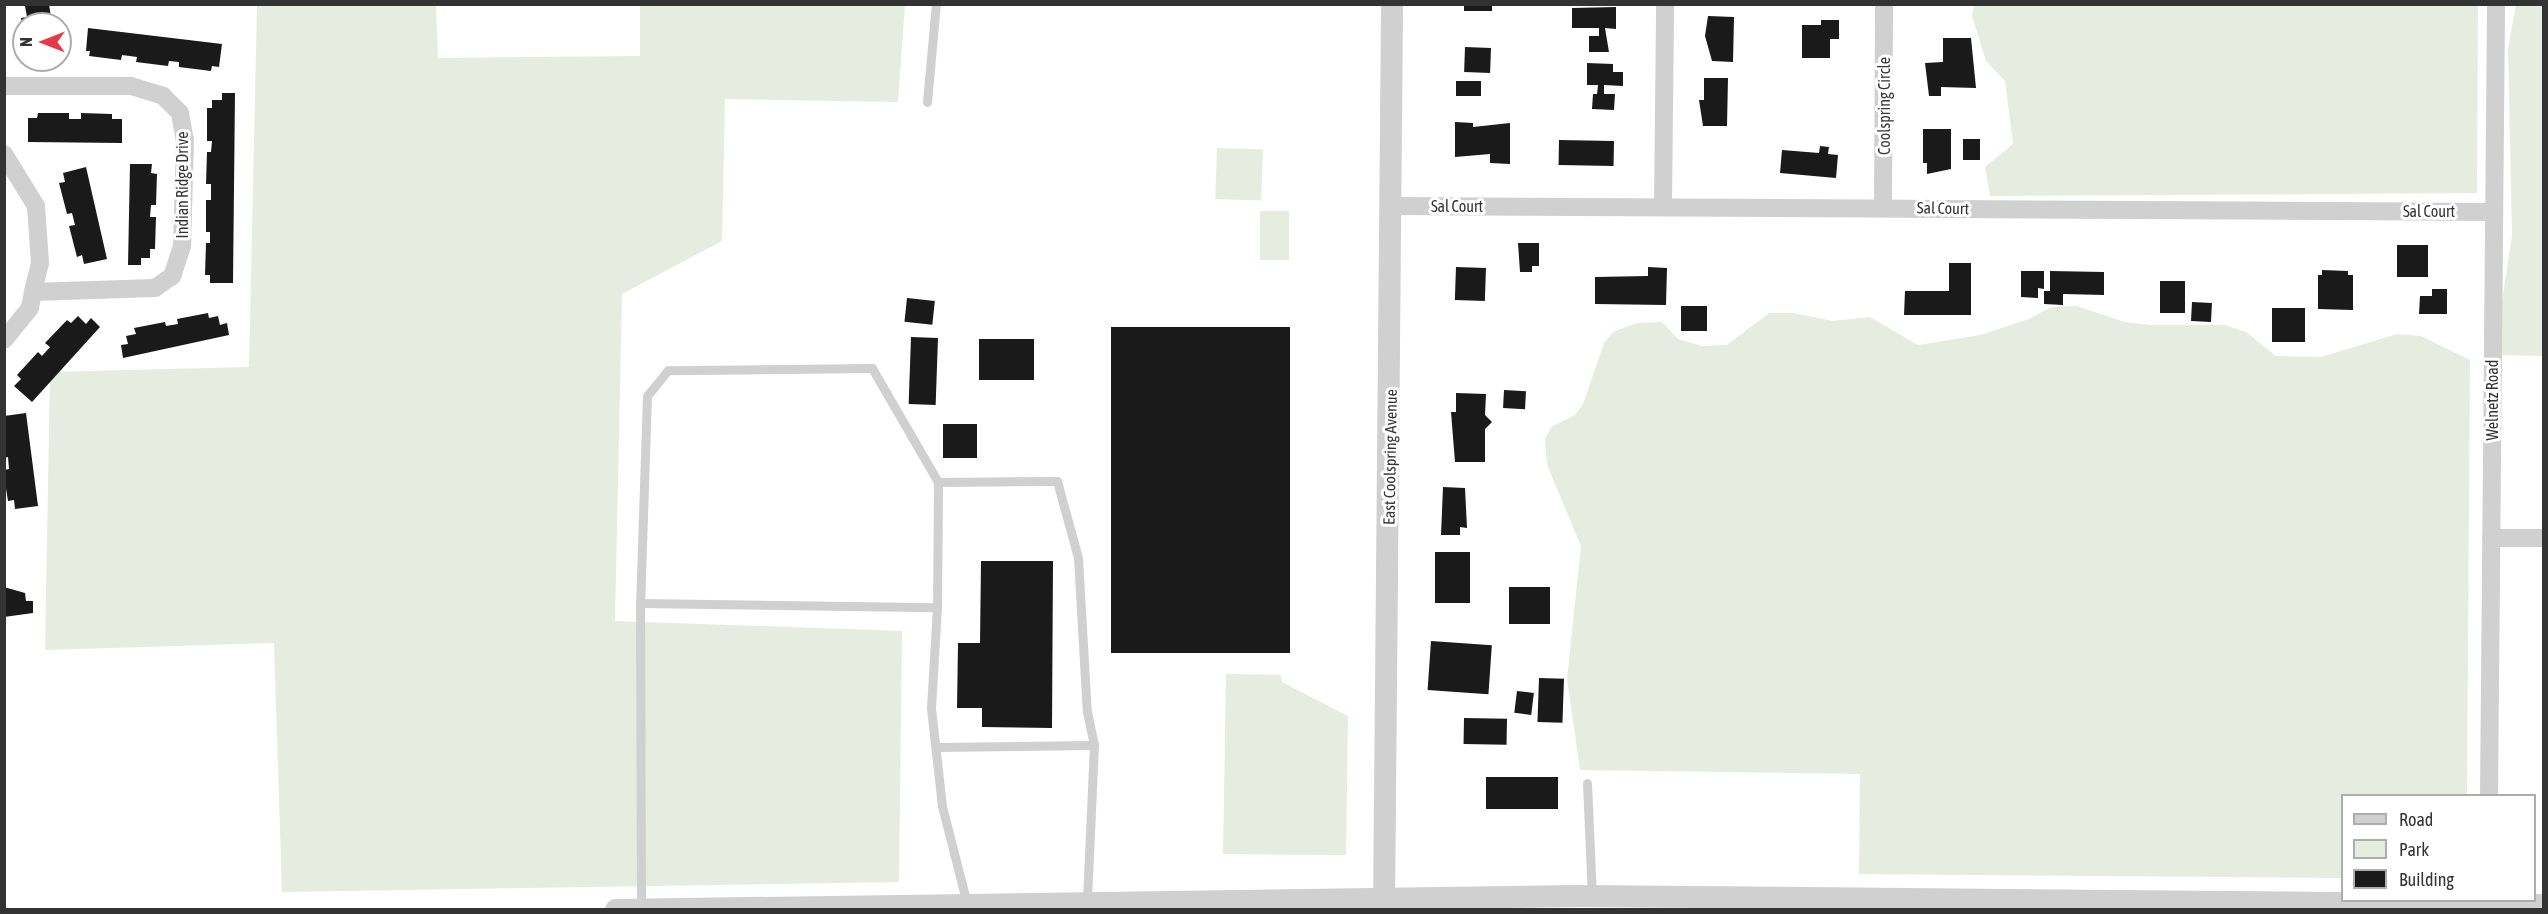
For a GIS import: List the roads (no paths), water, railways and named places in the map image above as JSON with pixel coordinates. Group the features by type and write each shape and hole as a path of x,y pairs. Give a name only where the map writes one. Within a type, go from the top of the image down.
{"street":[{"name":"East Coolspring Avenue","path":"1384,904 1393,206 1392,4"},
{"path":"1663,206 1665,4"},
{"name":"Coolspring Circle","path":"1883,207 1884,4"},
{"name":"Welnetz Road","path":"2489,794 2496,4"},
{"name":"Indian Ridge Drive","path":"4,86 131,86 164,96 180,113 185,140 182,246 172,276 155,288 33,292"},
{"path":"4,154 36,206 40,263 30,308 4,340"},
{"name":"Sal Court","path":"1393,206 2493,212"},
{"path":"2491,538 2544,538"},
{"path":"616,909 1087,903 1384,904 1583,900 1622,903 1953,906 2457,907 2544,905"}],"lane":[{"path":"927,102 936,4"},
{"path":"641,909 640,603 647,396 668,370 872,368 938,482 937,607 931,708 942,806 968,904"},
{"path":"938,482 1057,481 1078,558 1087,712 1094,745 1087,903"},
{"path":"640,603 937,607"},
{"path":"936,747 1094,745"},
{"path":"1583,900 1587,783"}]}
